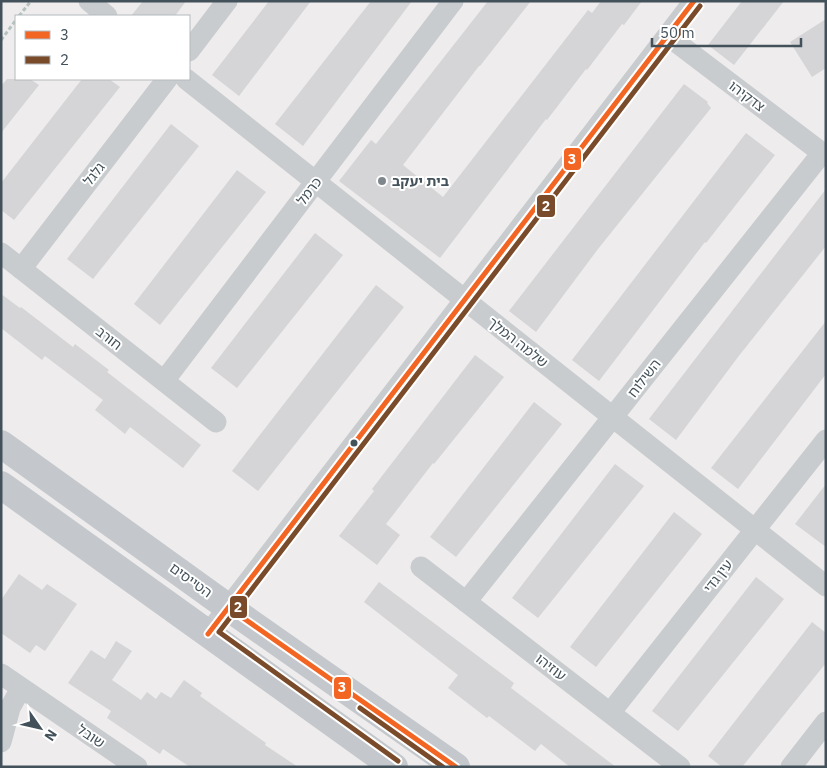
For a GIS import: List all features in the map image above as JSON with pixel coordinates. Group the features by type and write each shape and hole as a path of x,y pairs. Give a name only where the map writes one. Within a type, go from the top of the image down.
{"main road":[{"name":"הטייסים","path":"1,444 229,608 456,767"},
{"path":"1,485 394,767"}],"street":[{"path":"89,1 106,15"},
{"path":"190,50 227,1"},
{"name":"כרמל","path":"164,381 453,1"},
{"path":"208,634 694,1"},
{"name":"צדקיהו","path":"668,36 824,155"},
{"name":"גלגל","path":"21,268 166,80"},
{"name":"שלמה המלך","path":"187,80 826,586"},
{"name":"השילוח","path":"466,602 612,417 824,155"},
{"name":"חורב","path":"1,253 216,422"},
{"name":"עין גדי","path":"610,713 826,440"},
{"name":"עוזיהו","path":"421,567 680,767"},
{"name":"שובל","path":"1,674 137,767"},
{"path":"1,742 10,708 21,688"},
{"path":"791,767 826,722"}],"path":[{"path":"20,15 31,1"},
{"path":"1,40 15,21"}],"building":[{"path":"143,1 186,1 176,15 132,15"},
{"path":"269,1 311,1 239,96 212,75"},
{"path":"371,1 412,1 303,146 275,124"},
{"path":"488,1 531,1 403,165 443,197 588,10 592,13 601,1 642,1 546,119 440,258 339,181 371,140 376,144"},
{"path":"742,1 784,1 734,65 708,45"},
{"path":"826,19 826,68 812,77 790,42"},
{"path":"7,79 32,80 39,85 1,133 1,86"},
{"path":"81,80 110,80 120,87 14,220 1,210 1,183"},
{"path":"684,84 708,102 711,108 598,249 536,332 509,311"},
{"path":"171,124 199,146 93,279 67,259"},
{"path":"746,133 775,155 705,242 599,381 572,360"},
{"path":"237,170 266,192 160,325 134,304"},
{"path":"826,189 826,246 738,357 676,440 649,419"},
{"path":"315,233 343,255 237,388 211,368"},
{"path":"376,285 404,307 258,491 232,471"},
{"path":"1,294 73,347 75,344 109,370 107,372 201,445 183,468 130,427 125,434 95,410 103,400 45,356 42,360 1,328"},
{"path":"826,321 826,374 738,489 711,468"},
{"path":"475,355 504,377 433,463 386,524 400,535 377,565 339,536 374,491 372,489"},
{"path":"534,402 562,424 456,557 430,537"},
{"path":"615,464 644,486 538,618 512,598"},
{"path":"826,484 826,547 795,524"},
{"path":"674,512 702,534 596,667 570,647"},
{"path":"19,574 42,590 47,584 77,604 45,651 36,645 30,653 1,633 1,600"},
{"path":"756,577 784,599 678,731 652,711"},
{"path":"379,582 514,683 511,688 616,767 570,767 541,744 535,751 448,688 458,675 364,602"},
{"path":"812,622 826,633 826,663 742,767 722,767 708,756"},
{"path":"116,641 132,651 112,680 141,700 147,692 156,699 161,692 171,698 184,680 202,693 200,696 266,743 265,745 298,767 190,767 163,749 160,754 107,718 111,711 68,683 91,650 105,659"}],"transit line":[{"name":"3","path":"208,634 694,1"},
{"name":"2","path":"398,761 219,632 700,6"},
{"name":"3","path":"229,608 456,767"},
{"name":"2","path":"360,708 443,767"}],"place":[{"name":"בית יעקב","path":"382,181"}]}
